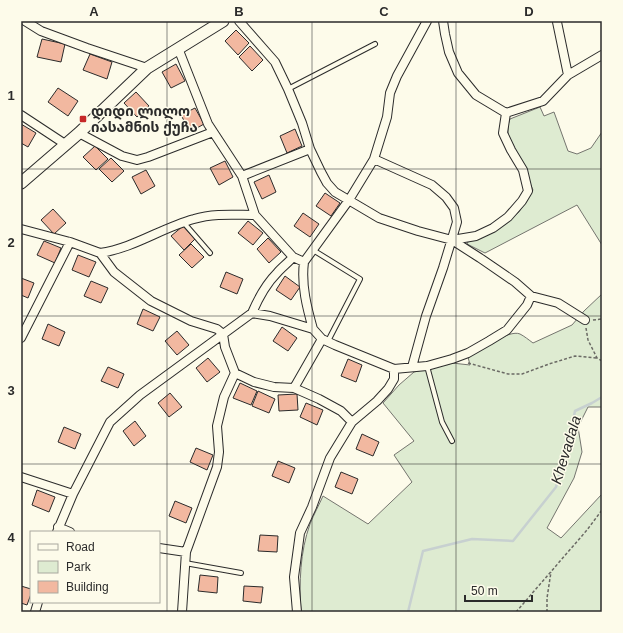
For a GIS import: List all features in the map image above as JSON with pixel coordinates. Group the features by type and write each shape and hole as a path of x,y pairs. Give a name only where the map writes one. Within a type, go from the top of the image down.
{"street":[{"path":"25,21 41,31 147,68"},
{"path":"21,183 79,133 147,68 224,21"},
{"path":"239,21 275,62 302,123 310,149 327,183 335,192 379,218 452,240 515,282 531,296 558,303 585,320"},
{"path":"312,330 303,282 304,262 350,200 374,159 388,117 390,93 397,76 427,21"},
{"path":"443,21 449,52 458,73 476,95 506,113 543,101 568,75 602,55"},
{"path":"557,22 568,75"},
{"path":"178,48 208,124 242,176 255,215 293,258 304,262"},
{"path":"452,240 476,236 493,228 508,217 522,201 528,191 523,170 503,134 506,113"},
{"path":"21,115 65,144"},
{"path":"79,133 122,156 137,160 212,132"},
{"path":"242,176 310,149"},
{"path":"374,159 432,185 446,197 454,208 457,222 426,316 412,367"},
{"path":"21,229 70,242 100,253 128,246 194,219 221,214 255,215"},
{"path":"21,338 70,242"},
{"path":"100,253 114,272 151,301 191,320 217,329 223,334 225,347 236,373 254,382 274,387 294,388 319,399 340,412 352,422"},
{"path":"58,530 73,494 110,422 140,395 252,314 266,287 277,273 293,258"},
{"path":"252,314 270,316 312,330 325,340 394,369 427,366 468,353 507,330 527,305 531,296"},
{"path":"294,388 325,340"},
{"path":"296,612 294,577 300,533 312,507 330,458 352,422 377,401 388,389 394,379 394,369"},
{"path":"182,612 186,552 217,468 219,452 217,426 224,397 236,373"},
{"path":"21,477 73,494"},
{"path":"160,548 186,552"}],"lane":[{"path":"288,89 375,44"},
{"path":"184,222 210,253"},
{"path":"313,250 360,279 325,340"},
{"path":"427,366 442,422 452,441"},
{"path":"185,563 241,573"}],"path":[{"path":"585,320 588,340 597,358"},
{"path":"452,359 508,374 522,374 575,356 597,358 602,361"},
{"path":"516,612 587,530 602,510"},
{"path":"547,612 547,598 552,571"}],"green space":[{"path":"540,107 544,116 554,112 568,151 577,154 591,148 602,132 602,245 577,205 485,253 467,244 469,240 500,227 519,212 533,190 508,134 510,119"},
{"path":"602,294 602,407 588,407 578,427 582,452 574,478 547,528 561,538 602,494 602,612 301,612 300,579 304,545 310,524 323,496 368,524 412,482 394,455 414,441 383,403 399,385 414,372 452,363 470,365 468,357 501,337 515,333 520,334 533,343 572,325"}],"building":[{"path":"236,30 249,43 238,55 225,41"},
{"path":"42,39 65,44 61,62 37,57"},
{"path":"250,46 263,60 252,71 239,57"},
{"path":"90,54 112,62 107,79 83,70"},
{"path":"176,64 185,81 171,88 162,72"},
{"path":"58,88 78,101 68,116 48,102"},
{"path":"136,92 149,106 137,117 124,103"},
{"path":"195,108 204,124 190,132 181,115"},
{"path":"21,124 36,133 28,147 21,143"},
{"path":"295,129 302,146 287,153 280,136"},
{"path":"95,146 108,159 96,170 83,157"},
{"path":"111,158 124,171 112,182 99,169"},
{"path":"225,161 233,177 219,185 210,168"},
{"path":"146,170 155,186 141,194 132,177"},
{"path":"269,175 276,192 262,199 254,182"},
{"path":"325,193 340,203 331,216 316,206"},
{"path":"53,209 66,223 54,234 41,220"},
{"path":"303,213 319,224 310,237 294,226"},
{"path":"248,221 263,233 253,245 238,233"},
{"path":"183,226 195,239 184,250 171,236"},
{"path":"268,238 281,252 269,263 257,249"},
{"path":"44,241 61,248 55,263 37,255"},
{"path":"191,244 204,257 192,268 179,255"},
{"path":"78,255 96,262 89,277 72,270"},
{"path":"226,272 243,279 237,294 220,287"},
{"path":"285,276 300,287 291,300 276,290"},
{"path":"21,278 34,283 28,298 21,295"},
{"path":"91,281 108,288 101,303 84,296"},
{"path":"143,309 160,317 153,331 137,324"},
{"path":"48,324 65,332 59,346 42,339"},
{"path":"282,327 297,338 288,351 273,341"},
{"path":"177,331 189,345 177,355 165,341"},
{"path":"208,358 220,372 207,382 196,368"},
{"path":"348,359 362,365 356,382 341,376"},
{"path":"108,367 124,374 118,388 101,381"},
{"path":"240,383 257,391 251,405 233,398"},
{"path":"258,391 275,399 269,413 252,406"},
{"path":"170,393 182,407 169,417 158,403"},
{"path":"297,394 298,410 279,411 278,395"},
{"path":"306,403 323,410 317,425 300,417"},
{"path":"135,421 146,436 134,446 123,431"},
{"path":"64,427 81,434 75,449 58,442"},
{"path":"362,434 379,442 373,456 356,449"},
{"path":"196,448 213,455 207,470 190,462"},
{"path":"278,461 295,468 289,483 272,476"},
{"path":"341,472 358,479 352,494 335,487"},
{"path":"37,490 55,497 49,512 32,505"},
{"path":"175,501 192,508 186,523 169,516"},
{"path":"260,535 278,536 277,552 258,551"},
{"path":"200,575 218,577 217,593 198,591"},
{"path":"21,586 30,589 30,597 27,605 21,603"},
{"path":"244,586 263,587 261,603 243,601"}],"waterway":[{"name":"Khevadala","path":"408,612 423,551 472,539 513,541 556,487 569,440 575,411 602,397"}],"place":[{"name":"დიდი ლილო იასამნის ქუჩა","path":"83,119"}]}
